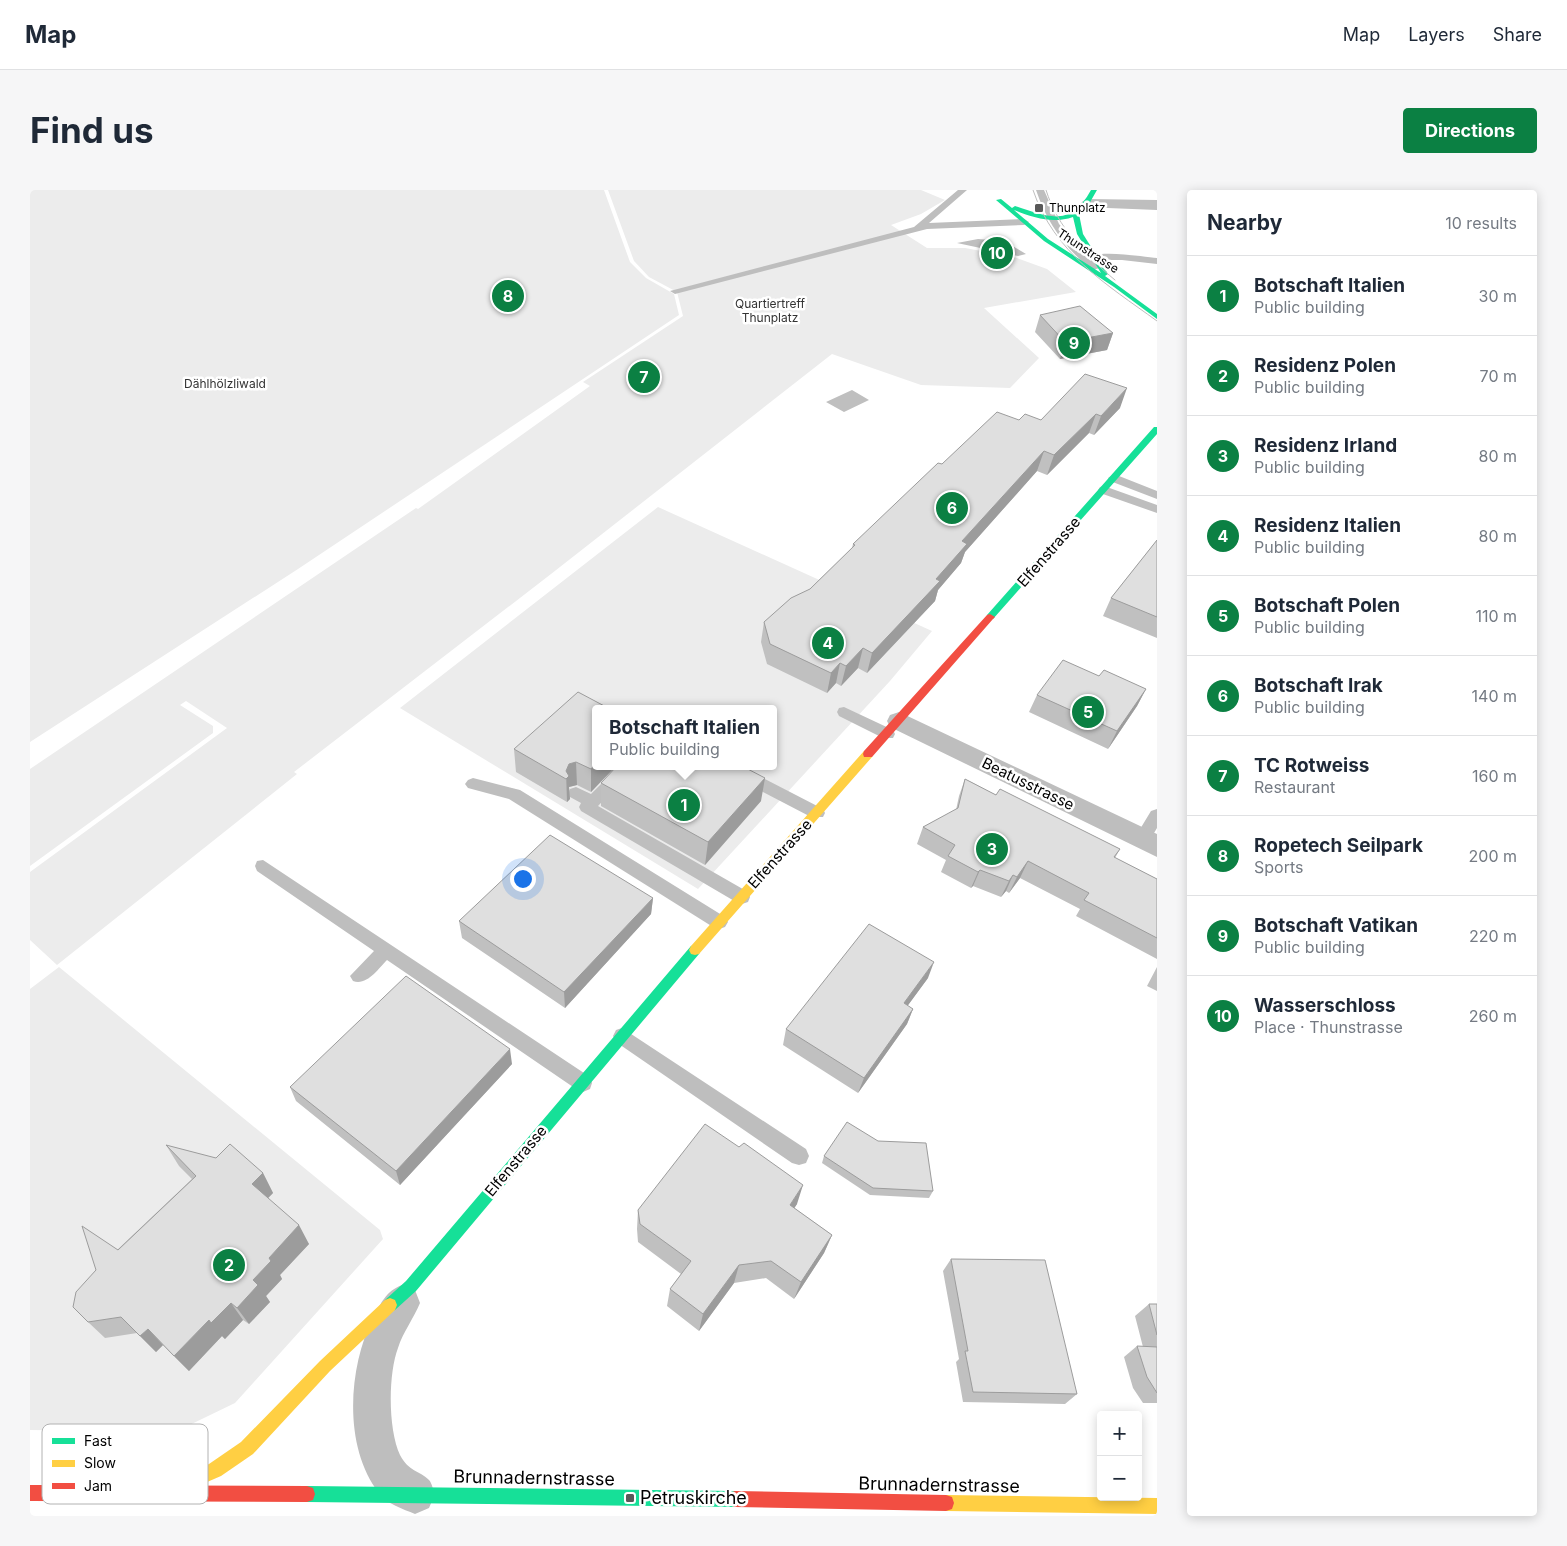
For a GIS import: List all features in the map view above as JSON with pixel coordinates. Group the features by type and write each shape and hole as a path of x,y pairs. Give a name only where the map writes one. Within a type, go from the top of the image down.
{"street":[{"path":"990,190 999,200 1029,214 1052,220 1065,219 1076,214 1091,197 1157,205"},
{"path":"1114,190 1157,200"},
{"name":"Thunstrasse","path":"999,200 1046,240 1116,286 1157,317"},
{"name":"Thunstrasse","path":"1076,214 1078,229 1094,258 1116,286"},
{"name":"Elfenstrasse","path":"208,1473 247,1448 325,1366 411,1286 719,922 894,728 1157,430"},
{"name":"Beatusstrasse","path":"894,728 1150,842"},
{"name":"Elfenstrasse","path":"411,1286 377,1354 371,1410 388,1471 396,1482 415,1494"},
{"name":"Brunnadernstrasse","path":"208,1494 415,1494 480,1505 712,1507 1157,1506"}],"lane":[{"path":"911,230 934,216 963,190"},
{"path":"1040,190 1052,220 1069,244 1116,286"},
{"path":"675,292 911,230 958,223 1024,222"},
{"path":"1094,258 1122,257 1157,261"},
{"path":"1114,478 1157,495"},
{"path":"1104,490 1157,509"},
{"path":"844,712 894,728"},
{"path":"626,770 586,807 742,896"},
{"path":"734,770 817,813"},
{"path":"473,784 514,794 719,922"},
{"path":"576,793 592,802"},
{"path":"1150,842 1157,815"},
{"path":"263,866 583,1083"},
{"path":"359,976 386,950"},
{"path":"622,1036 799,1156"}],"green space":[{"name":"Dählhölzliwald","path":"30,190 604,190 630,262 646,278 674,294 679,315 298,569 30,742"},
{"name":"Quartiertreff Thunplatz","path":"608,190 921,190 945,200 921,214 891,225 927,248 965,248 1014,257 1047,269 1076,292 984,308 1039,358 1010,388 921,385 832,354 294,772 297,774 57,965 30,940 30,872 227,728 186,701 180,705 213,726 213,733 30,866 30,769 416,508 418,509 590,386 583,382 683,316 677,292 649,277 634,261"},
{"path":"658,507 932,631 890,681 698,889 400,708"},
{"path":"59,967 380,1230 383,1239 235,1403 192,1424 42,1424 42,1430 30,1430 30,989"}],"shaded area":[{"path":"978,239 1004,241 1026,254 1018,256 957,243"},
{"path":"852,390 869,400 844,412 826,402"}],"building":[{"path":"1080,306 1113,333 1065,342 1040,315"},
{"path":"1085,374 1127,388 1101,416 1096,414 1054,455 1044,451 962,541 967,544 936,579 940,581 872,653 863,648 846,666 840,663 831,673 770,644 764,622 791,598 810,589 855,545 853,544 938,463 942,464 997,412 1019,420 1025,414 1041,420"},
{"path":"1157,540 1157,617 1111,598"},
{"path":"1063,660 1099,676 1104,670 1146,689 1117,731 1037,695"},
{"path":"578,692 602,705 592,705 591,769 576,762 569,764 566,771 569,776 566,779 514,749"},
{"path":"613,770 750,770 765,778 708,842 601,783"},
{"path":"965,779 996,795 1000,789 1120,849 1114,857 1157,879 1157,938 1084,900 1089,893 1028,861 1017,877 1013,875 1009,881 980,870 978,872 948,856 955,845 923,827 958,808"},
{"path":"550,835 653,898 564,992 459,921"},
{"path":"869,924 934,962 904,1003 913,1009 864,1078 786,1029"},
{"path":"406,976 510,1049 396,1171 290,1087"},
{"path":"847,1122 878,1141 926,1143 933,1191 873,1188 824,1156"},
{"path":"705,1124 739,1147 744,1143 803,1185 790,1205 832,1235 801,1282 771,1261 739,1265 703,1314 670,1289 691,1261 640,1224 638,1210"},
{"path":"230,1144 263,1173 252,1184 299,1225 269,1258 271,1261 253,1280 258,1285 237,1308 231,1303 211,1323 209,1320 174,1356 148,1329 140,1336 121,1317 88,1322 73,1307 76,1292 96,1270 82,1226 118,1250 196,1176 166,1145 216,1158"},
{"path":"951,1259 1045,1260 1077,1394 973,1392 965,1351 968,1351"},
{"path":"1149,1304 1157,1304 1157,1335"},
{"path":"1137,1346 1157,1347 1157,1393 1147,1377"}],"tram line":[{"path":"1033,190 1042,212 1054,232 1068,249 1101,280 1157,321"},
{"path":"1046,190 1051,204 1065,229 1083,251 1115,280"}],"traffic: fast":[{"path":"1015,208 1027,213 1050,218 1070,216 1079,211 1094,190"},
{"path":"999,200 1046,240 1116,286 1157,317"},
{"path":"1076,214 1080,234 1105,274"},
{"path":"990,617 1157,429"},
{"path":"390,1305 411,1286 695,950"},
{"path":"307,1494 735,1499"}],"traffic: slow":[{"path":"695,950 868,754"},
{"path":"208,1473 247,1448 325,1366 390,1305"},
{"path":"946,1503 1157,1506"}],"traffic: jam":[{"path":"868,754 990,617"},
{"path":"30,1493 42,1493"},
{"path":"208,1494 307,1494"},
{"path":"735,1499 946,1503"}],"place":[{"name":"Thunplatz","path":"1039,208"},
{"name":"Wasserschloss","path":"997,253"},
{"name":"Ropetech Seilpark","path":"508,296"},
{"name":"Botschaft Vatikan","path":"1074,343"},
{"name":"TC Rotweiss","path":"644,377"},
{"name":"Botschaft Irak","path":"952,508"},
{"name":"Residenz Italien","path":"828,643"},
{"name":"Botschaft Polen","path":"1088,712"},
{"name":"Botschaft Italien","path":"684,805"},
{"name":"Residenz Irland","path":"992,849"},
{"name":"Residenz Polen","path":"229,1265"},
{"name":"Petruskirche","path":"630,1498"}]}
